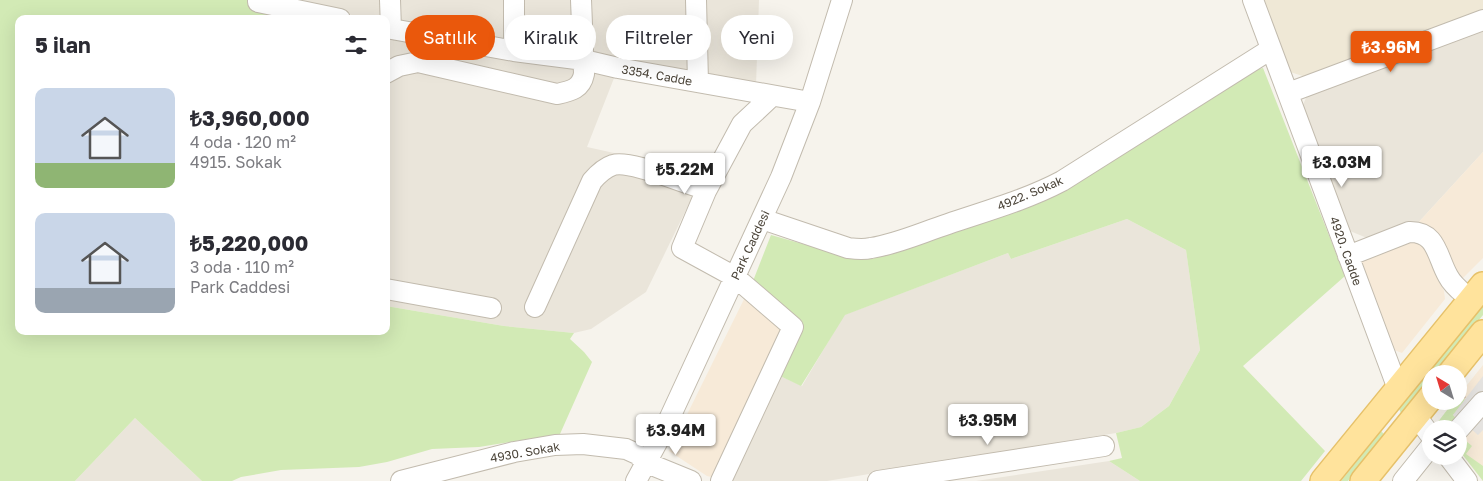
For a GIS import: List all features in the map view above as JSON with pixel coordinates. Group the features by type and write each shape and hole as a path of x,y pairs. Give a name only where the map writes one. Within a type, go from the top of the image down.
{"main road":[{"path":"1323,481 1477,292"},
{"path":"1466,365 1483,333"},
{"path":"1363,481 1422,408"}],"street":[{"path":"389,15 390,0"},
{"path":"514,0 514,15"},
{"path":"581,0 582,15"},
{"path":"696,0 698,82"},
{"name":"Park Caddesi","path":"636,481 669,421 781,177 810,102 842,0"},
{"name":"4920. Cadde","path":"1253,0 1398,389"},
{"path":"258,1 322,15"},
{"path":"1288,93 1483,20"},
{"name":"3354. Cadde","path":"390,28 505,49"},
{"name":"4922. Sokak","path":"762,219 858,250 870,249 900,240 999,207 1062,181 1271,49"},
{"path":"390,71 399,66 418,62 557,94 572,91 582,82 584,60"},
{"name":"3354. Cadde","path":"584,60 618,68 810,102"},
{"path":"721,481 793,327 735,277 682,248 706,191 742,124 772,96"},
{"path":"535,307 592,181 601,171 615,165 631,165 706,191"},
{"path":"1348,256 1409,232 1417,232 1424,234 1435,246 1452,283 1477,292"},
{"path":"390,290 491,308"},
{"path":"1464,420 1474,400"},
{"path":"1416,416 1422,424"},
{"name":"4930. Sokak","path":"401,481 507,453 555,445 583,444 626,449 637,454 647,463 691,481"},
{"path":"878,481 1104,446"},
{"path":"1403,481 1422,457"},
{"path":"1455,465 1467,481"}],"shaded area":[{"path":"294,0 759,0 758,15 721,15 721,60 757,60 756,85 616,60 711,60 711,15 606,15 606,58 596,56 596,15 505,15 505,40 495,38 495,15 405,15 405,22 390,20 390,15 352,15"},
{"path":"1264,0 1483,0 1483,11 1306,77 1290,72"},
{"path":"1483,26 1483,152 1417,224 1409,221 1367,238 1350,231 1302,107 1309,91"},
{"path":"390,38 405,40 405,60 495,60 495,52 505,53 505,60 558,60 618,68 587,147 704,173 646,292 591,329 574,333 504,326 390,307"},
{"path":"1483,152 1483,258 1462,279 1417,224"},
{"path":"1127,219 1186,250 1200,350 1169,406 1141,427 1116,433 827,481 730,481 778,375 802,386 844,315 1008,253 1011,259"},
{"path":"1412,237 1425,243 1444,291 1445,299 1402,353 1394,350 1360,258"},
{"path":"753,281 802,321 730,481 707,476 669,451"},
{"path":"1483,365 1483,481 1467,460 1467,420 1441,420 1448,410 1468,410 1468,384"},
{"path":"1483,376 1483,430 1478,435 1467,427 1467,420 1458,420 1453,415 1457,410 1468,410 1468,396"},
{"path":"135,418 202,481 75,481"},
{"path":"1109,461 1140,481 976,481"}],"green space":[{"path":"0,0 252,0 291,15 15,15 15,335 390,335 390,307 504,326 574,333 570,339 592,362 560,434 479,447 432,449 387,462 359,467 281,470 241,477 232,481 202,481 135,418 75,481 0,481"},
{"path":"1263,68 1345,276 1243,366 1325,451 1301,481 1140,481 1109,461 1122,458 1116,433 1141,427 1169,406 1200,350 1186,250 1127,219 1011,259 1008,253 845,315 801,386 778,375 802,321 753,281 771,235 842,255 872,259 1050,198 1240,74"},
{"path":"1483,305 1483,315 1442,365 1435,365"},
{"path":"1422,381 1422,389 1403,413 1399,409"},
{"path":"1447,410 1457,410 1453,415 1456,420 1439,420"},
{"path":"1381,431 1385,435 1348,481 1341,481"},
{"path":"1467,442 1472,446 1467,453"},
{"path":"1467,455 1483,466 1483,481 1467,460"}]}
